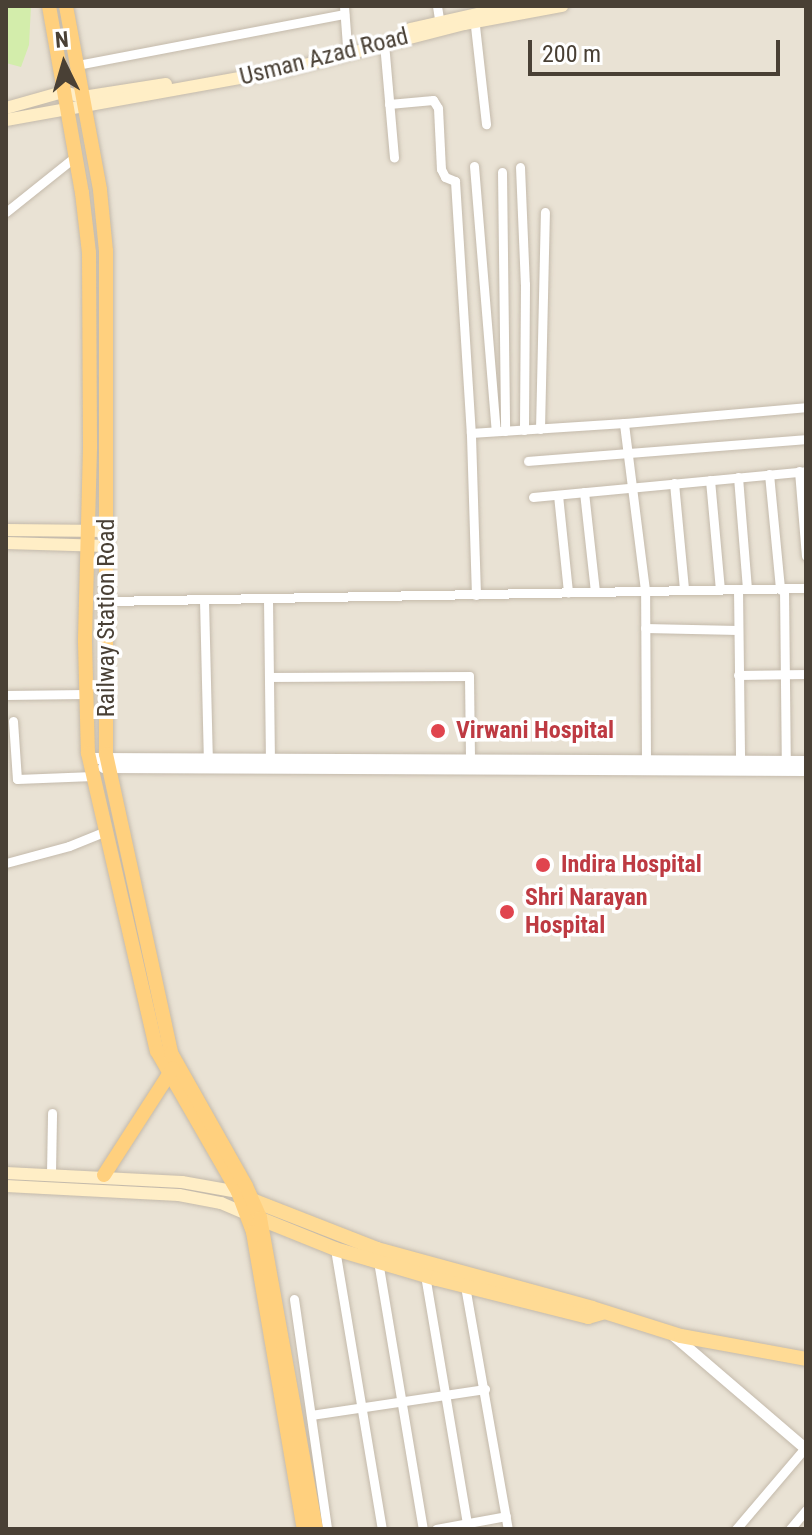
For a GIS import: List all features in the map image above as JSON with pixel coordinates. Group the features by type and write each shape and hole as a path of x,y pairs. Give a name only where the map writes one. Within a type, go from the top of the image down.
{"highway":[{"name":"Railway Station Road","path":"49,6 89,253 86,694 91,767 157,1051 172,1070 254,1212"},
{"name":"Railway Station Road","path":"66,6 100,190 106,251 108,763 172,1070 238,1192"},
{"path":"104,1175 172,1070"},
{"path":"254,1212 257,1248 304,1529"},
{"path":"254,1212 316,1529"}],"main road":[{"name":"Usman Azad Road","path":"474,18 513,6"},
{"name":"Usman Azad Road","path":"84,102 286,63 474,18 562,6"},
{"name":"Usman Azad Road","path":"84,102 289,69 440,25"},
{"path":"6,120 64,100"},
{"path":"6,108 64,100 84,102"},
{"path":"6,530 87,539"},
{"path":"6,543 107,539"},
{"path":"6,1173 104,1175 193,1183 238,1192 254,1212 335,1249 588,1317 602,1313"},
{"path":"6,1186 179,1195 221,1203 671,1333 806,1359"}],"street":[{"path":"437,6 440,25"},
{"path":"77,65 344,10 347,46"},
{"path":"474,18 486,124"},
{"path":"384,43 394,158"},
{"path":"389,104 433,100 438,108 441,169 445,177 455,181 471,433 476,595"},
{"path":"6,212 75,157"},
{"path":"474,166 500,431"},
{"path":"520,167 525,284 524,430"},
{"path":"500,431 502,172"},
{"path":"540,429 545,212"},
{"path":"471,433 806,407"},
{"path":"624,423 645,590 646,761"},
{"path":"528,461 806,439"},
{"path":"533,497 802,471 806,556"},
{"path":"769,474 782,588 786,766"},
{"path":"738,477 742,589 738,630 740,761"},
{"path":"710,480 720,589"},
{"path":"674,483 684,589"},
{"path":"584,492 595,591"},
{"path":"558,495 568,592"},
{"path":"107,601 806,588"},
{"path":"268,599 270,760"},
{"path":"204,600 208,759"},
{"path":"645,628 738,630"},
{"path":"738,675 806,674"},
{"path":"269,677 469,676 470,761"},
{"path":"6,695 86,694"},
{"path":"13,721 17,779 108,763 208,759 740,761 806,770"},
{"path":"108,763 786,766 806,761"},
{"path":"6,863 69,846 106,831"},
{"path":"51,1173 52,1113"},
{"path":"335,1249 382,1529"},
{"path":"378,1261 423,1529"},
{"path":"425,1275 468,1527"},
{"path":"465,1286 508,1529"},
{"path":"294,1299 327,1529"},
{"path":"671,1333 805,1448 736,1529"},
{"path":"311,1415 485,1389"},
{"path":"790,1529 806,1510"},
{"path":"436,1529 468,1527 506,1516"}],"shaded area":[{"path":"6,6 806,6 806,1529 6,1529"}],"green space":[{"path":"6,6 31,6 29,45 21,67 6,63"}],"place":[{"name":"Virwani Hospital","path":"438,731"},
{"name":"Indira Hospital","path":"543,865"},
{"name":"Shri Narayan Hospital","path":"507,912"}]}
